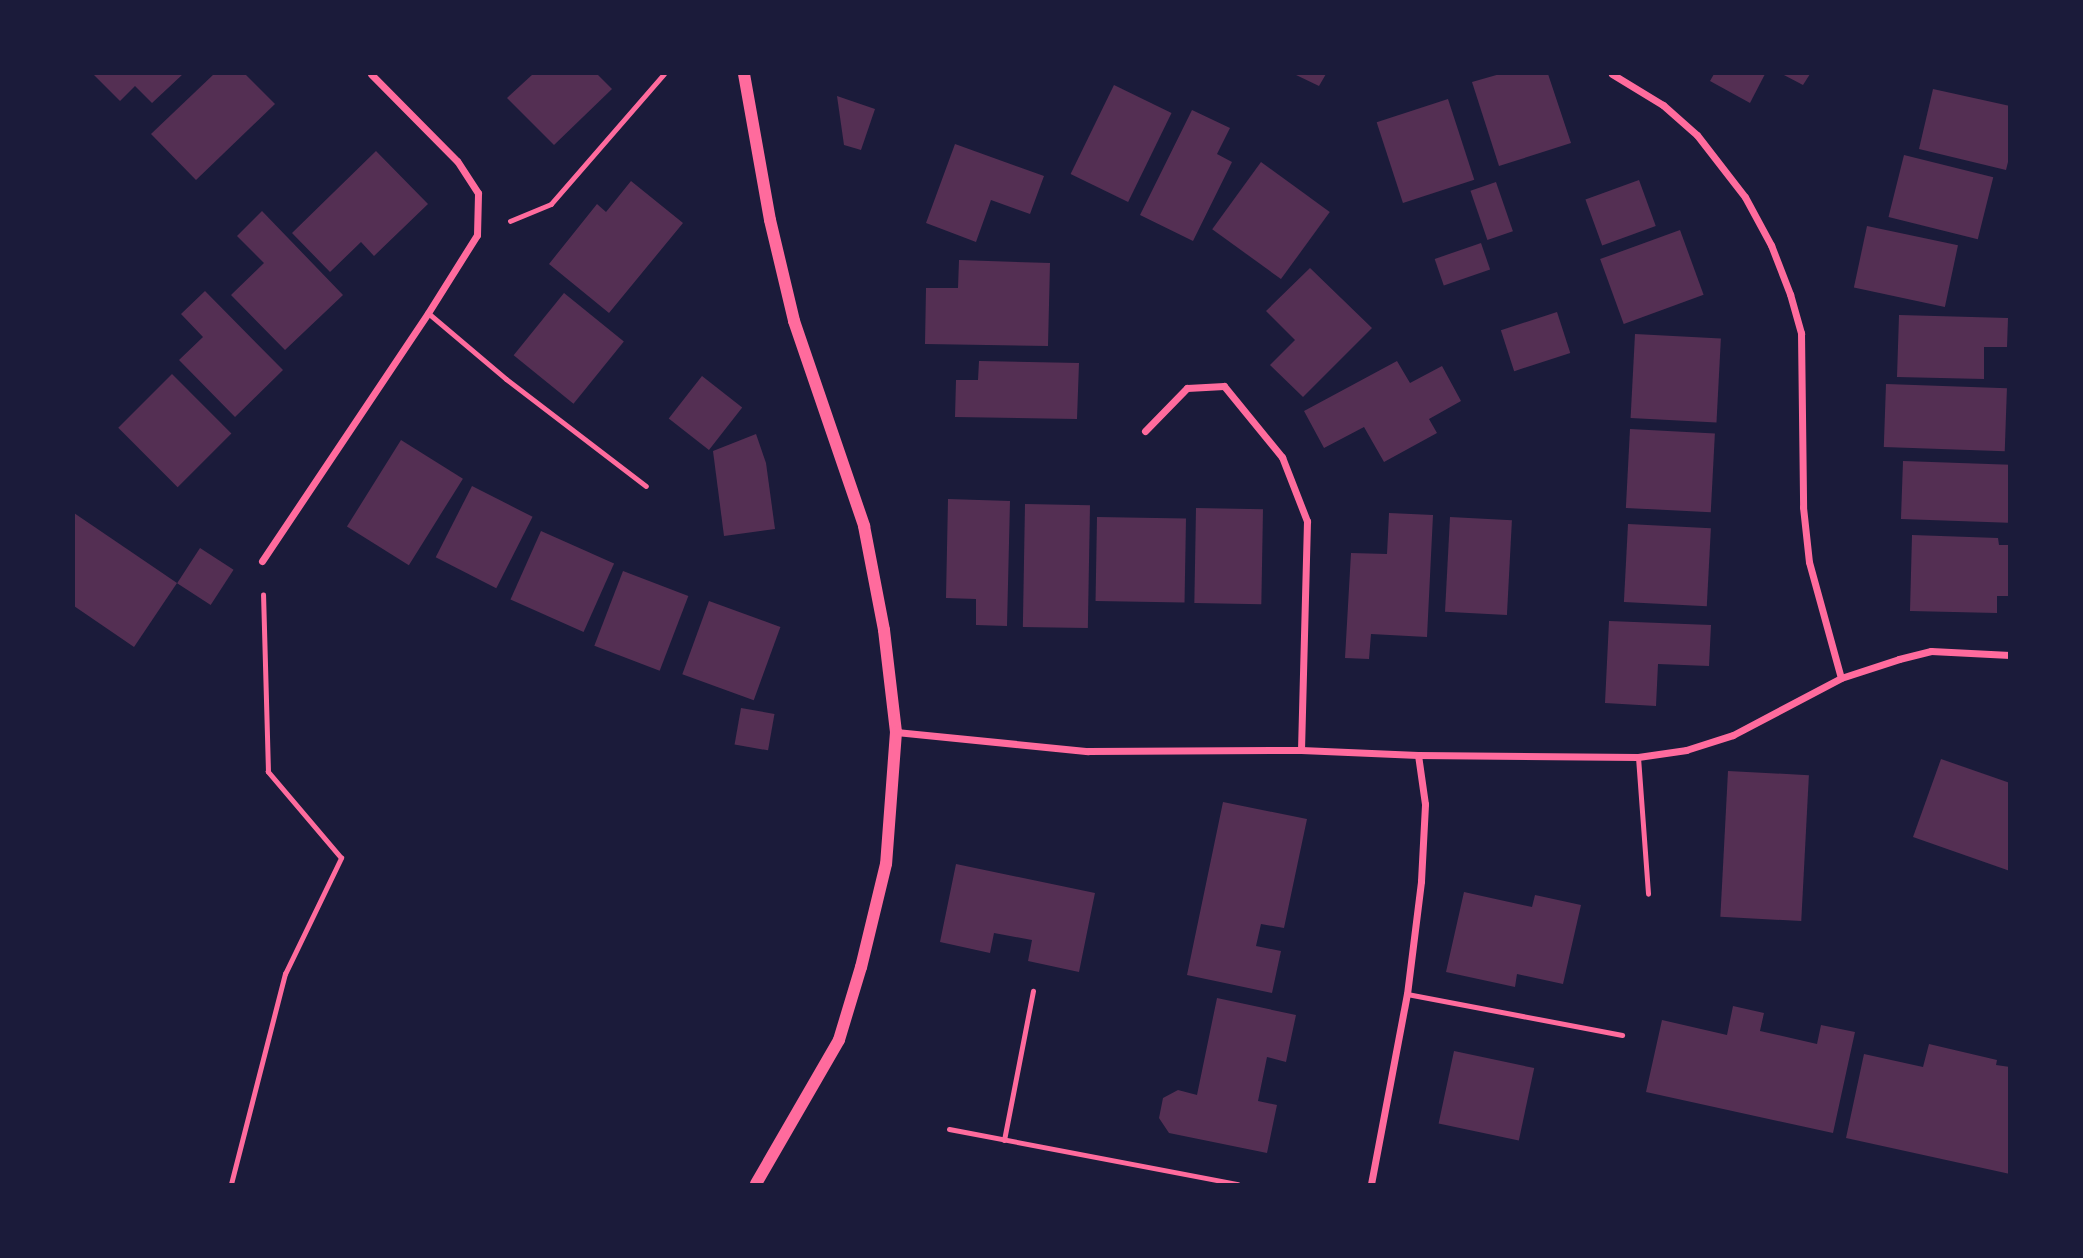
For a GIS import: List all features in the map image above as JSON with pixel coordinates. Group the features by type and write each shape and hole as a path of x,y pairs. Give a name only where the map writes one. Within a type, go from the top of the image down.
{"street":[{"path":"262,561 428,313 477,234 480,208 478,193 457,161 371,74"},
{"path":"744,74 770,220 794,320 864,526 884,630 896,732 886,864 839,1040 756,1185"},
{"path":"1612,74 1663,105 1697,135 1745,197 1771,245 1790,294 1801,333 1803,507 1810,562 1841,678"},
{"path":"1145,431 1187,388 1224,386 1282,457 1307,521 1301,750"},
{"path":"896,732 1088,751 1301,750 1418,755 1639,757 1686,750 1733,735 1841,678 1931,651 2010,655"},
{"path":"1371,1185 1406,994 1425,839 1425,804 1418,755"}],"lane":[{"path":"428,313 506,379 646,486"},
{"path":"1639,757 1648,894"},
{"path":"1004,1140 1033,991"},
{"path":"1406,994 1622,1035"},
{"path":"949,1129 1238,1185"}],"path":[{"path":"477,234 551,204 664,74"},
{"path":"231,1185 285,974 341,858 268,772 262,561"}],"building":[{"path":"93,74 183,74 152,103 135,86 120,101"},
{"path":"214,74 245,74 275,104 196,180 151,134"},
{"path":"533,74 597,74 612,89 554,145 507,98"},
{"path":"1294,74 1326,74 1319,86"},
{"path":"1500,74 1548,74 1571,143 1499,166 1472,82"},
{"path":"1714,74 1765,74 1750,103 1710,81"},
{"path":"1782,74 1810,74 1803,85"},
{"path":"1114,85 1172,113 1128,202 1071,174"},
{"path":"1933,89 2010,106 2010,154 2006,170 1919,149"},
{"path":"837,96 875,109 861,150 844,145"},
{"path":"1448,99 1474,180 1403,203 1377,122"},
{"path":"1192,110 1230,128 1217,154 1232,162 1193,241 1140,215"},
{"path":"955,144 1044,176 1030,214 991,200 976,242 926,223"},
{"path":"376,151 428,204 374,256 361,242 330,272 292,233"},
{"path":"1904,155 1993,177 1978,239 1889,217"},
{"path":"1261,162 1330,212 1281,279 1212,229"},
{"path":"1639,180 1656,226 1602,246 1585,199"},
{"path":"631,181 683,223 609,313 549,264 597,204 606,212"},
{"path":"1496,182 1513,231 1487,240 1470,191"},
{"path":"262,211 343,295 285,350 231,295 264,263 237,236"},
{"path":"1867,226 1958,245 1945,307 1854,288"},
{"path":"1680,230 1704,295 1624,324 1600,259"},
{"path":"1481,243 1490,269 1444,285 1435,259"},
{"path":"959,260 1050,263 1048,346 925,344 926,288 958,288"},
{"path":"1310,268 1372,328 1303,397 1270,365 1295,340 1266,311"},
{"path":"205,291 283,370 235,417 179,360 203,337 181,314"},
{"path":"564,293 624,341 573,404 514,355"},
{"path":"1557,312 1570,353 1514,371 1501,330"},
{"path":"1899,315 2008,318 2007,347 1984,347 1984,379 1897,377"},
{"path":"1635,334 1721,339 1716,422 1631,418"},
{"path":"979,361 1079,363 1077,419 955,417 956,380 978,380"},
{"path":"1397,361 1410,383 1442,366 1461,401 1429,419 1437,433 1384,462 1364,427 1324,448 1304,411"},
{"path":"172,374 231,433 178,487 118,428"},
{"path":"702,376 742,407 709,450 669,419"},
{"path":"1886,384 2007,388 2005,451 1884,447"},
{"path":"1630,429 1715,433 1711,512 1626,508"},
{"path":"756,434 766,463 775,529 724,536 713,451"},
{"path":"401,440 463,479 409,565 347,527"},
{"path":"1903,461 2010,465 2008,523 1901,519"},
{"path":"472,486 533,517 496,588 436,557"},
{"path":"948,499 1010,501 1007,626 976,625 976,599 946,598"},
{"path":"1025,504 1090,505 1088,628 1023,627"},
{"path":"1196,508 1263,509 1261,604 1194,603"},
{"path":"74,513 177,583 134,647 74,606"},
{"path":"1389,513 1433,515 1427,637 1371,634 1369,659 1345,658 1351,553 1387,554"},
{"path":"1097,517 1186,519 1185,603 1096,601"},
{"path":"1450,517 1512,520 1507,615 1445,612"},
{"path":"1628,524 1711,528 1707,606 1624,602"},
{"path":"541,531 614,564 584,632 510,600"},
{"path":"1912,535 1998,538 1999,545 2010,545 2010,596 1997,596 1997,613 1910,611"},
{"path":"200,548 234,570 211,605 177,583"},
{"path":"623,571 688,596 660,671 594,646"},
{"path":"709,601 780,627 754,700 682,674"},
{"path":"1609,621 1711,625 1709,666 1658,664 1656,706 1605,703"},
{"path":"741,708 774,714 768,750 735,744"},
{"path":"1941,759 2010,783 2010,871 1913,837"},
{"path":"1728,771 1809,775 1801,921 1720,917"},
{"path":"1223,802 1307,819 1284,928 1261,924 1256,946 1281,951 1272,993 1187,975"},
{"path":"956,864 1095,893 1079,972 1028,961 1032,940 994,933 990,953 940,942"},
{"path":"1464,892 1532,907 1535,895 1581,905 1563,984 1517,974 1515,987 1446,972"},
{"path":"1217,998 1296,1015 1286,1062 1267,1057 1258,1101 1277,1105 1267,1153 1169,1133 1159,1118 1163,1098 1178,1090 1197,1095"},
{"path":"1733,1006 1764,1013 1760,1031 1817,1044 1821,1025 1855,1032 1833,1133 1646,1092 1662,1020 1727,1035"},
{"path":"1929,1044 1997,1060 1996,1065 2010,1067 2010,1174 1846,1138 1864,1054 1923,1067"},
{"path":"1454,1051 1534,1068 1519,1140 1439,1123"}]}
